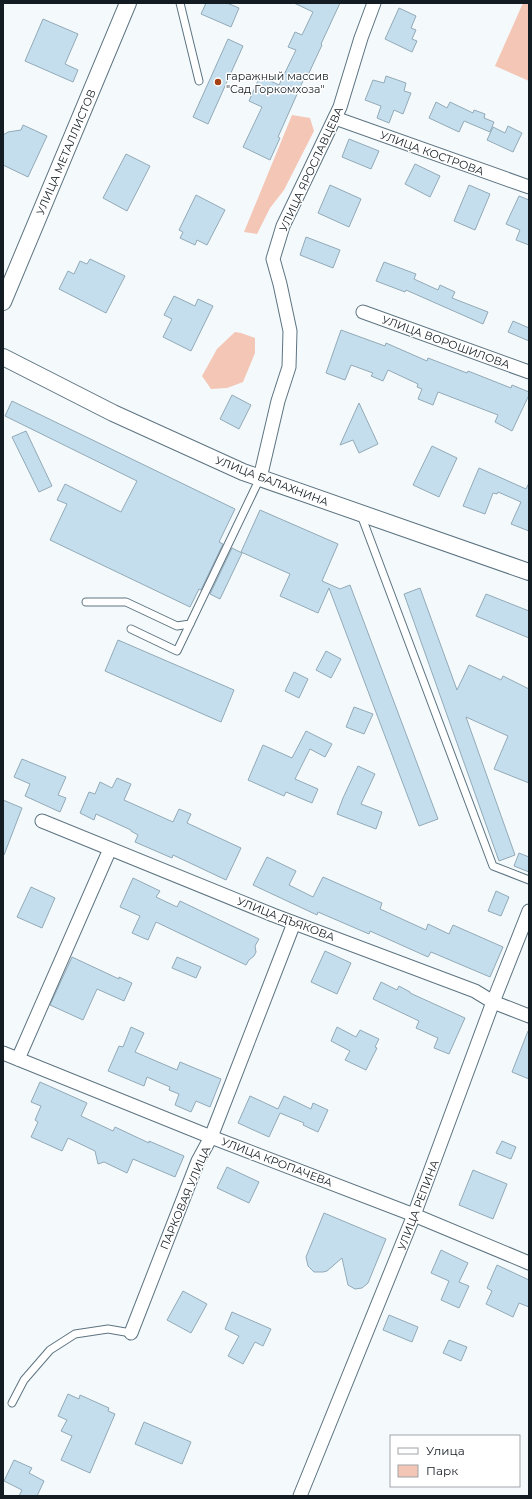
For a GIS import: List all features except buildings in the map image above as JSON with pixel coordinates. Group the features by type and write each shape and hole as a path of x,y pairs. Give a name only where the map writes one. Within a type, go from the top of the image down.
{"street":[{"name":"УЛИЦА МЕТАЛЛИСТОВ","path":"3,302 128,3"},
{"name":"УЛИЦА ЯРОСЛАВЦЕВА","path":"260,478 278,401 289,367 290,331 280,284 272,259 282,226 340,107 361,38 374,3"},
{"name":"УЛИЦА КОСТРОВА","path":"335,118 529,187"},
{"name":"УЛИЦА ВОРОШИЛОВА","path":"363,312 529,372"},
{"name":"УЛИЦА БАЛАХНИНА","path":"3,357 113,413 243,472 529,572"},
{"name":"УЛИЦА ДЪЯКОВА","path":"42,821 294,923 475,991 493,1002 529,1016"},
{"path":"18,1059 110,849"},
{"name":"УЛИЦА РЕПИНА","path":"300,1496 414,1215 493,1002 529,911"},
{"name":"ПАРКОВАЯ УЛИЦА","path":"131,1333 198,1161 211,1137 294,923"},
{"name":"УЛИЦА КРОПАЧЕВА","path":"3,1053 211,1137 414,1215 529,1263"}],"lane":[{"path":"180,3 199,81"},
{"path":"131,629 177,651 260,478"},
{"path":"361,513 493,866 529,880"},
{"path":"86,602 126,602 176,626 190,624"},
{"name":"ПАРКОВАЯ УЛИЦА","path":"12,1403 24,1380 50,1350 75,1334 108,1329 131,1333"}],"green space":[{"path":"523,3 529,3 529,81 495,66"},
{"path":"292,115 310,118 314,131 284,190 270,208 257,234 244,232"},
{"path":"235,332 255,338 255,353 243,382 227,388 211,389 202,376 217,349"}],"place":[{"name":"гаражный массив \"Сад Горкомхоза\"","path":"218,82"}]}
